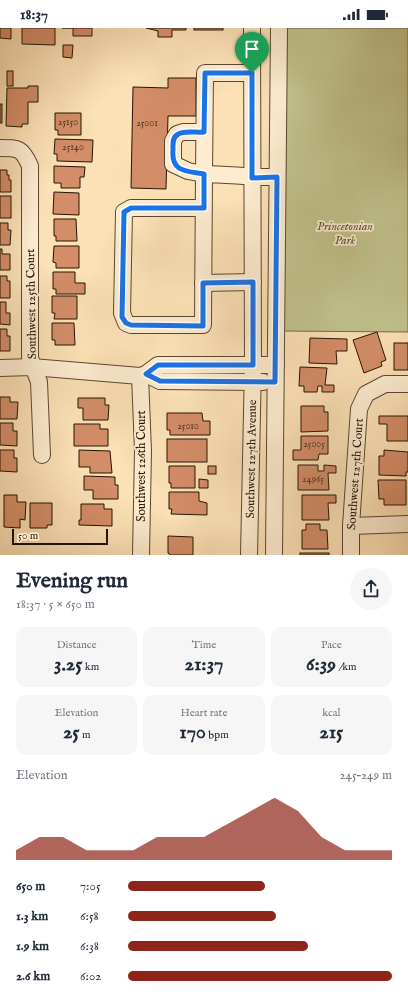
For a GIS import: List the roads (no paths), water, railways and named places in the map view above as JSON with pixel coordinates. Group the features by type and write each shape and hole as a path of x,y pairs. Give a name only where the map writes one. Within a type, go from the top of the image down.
{"street":[{"name":"Southwest 127th Avenue","path":"250,555 253,382 252,28"},
{"name":"Southwest 127th Avenue","path":"274,555 279,28"},
{"path":"204,208 131,208 124,212 122,284 123,320 131,325 203,326 204,208 204,132 205,73 252,73"},
{"path":"204,132 183,132 177,134 173,141 173,164 177,167 204,174 230,174 252,178 277,177"},
{"name":"Southwest 125th Court","path":"0,148 16,148 24,152 30,166 30,358 32,367 39,382 42,455"},
{"path":"203,283 253,282"},
{"path":"143,375 158,365 276,365"},
{"path":"0,368 32,367 143,375 160,381 275,382"},
{"name":"Southwest 126th Court","path":"141,555 143,375"},
{"name":"Southwest 127th Court","path":"351,555 350,526 359,409 366,394 385,384 408,384"},
{"path":"350,526 408,524"}],"park label":[{"name":"Princetonian Park","path":"345,233"}]}
